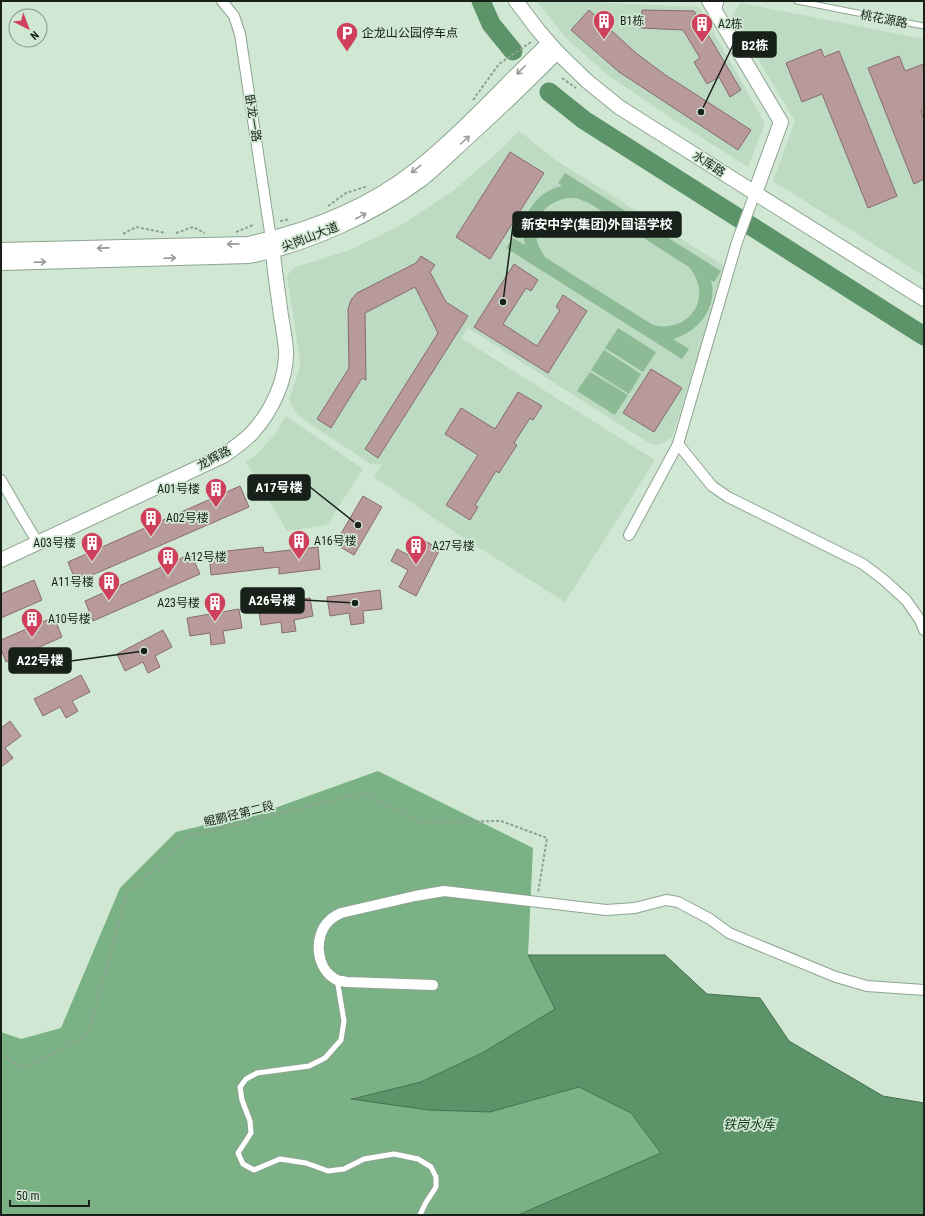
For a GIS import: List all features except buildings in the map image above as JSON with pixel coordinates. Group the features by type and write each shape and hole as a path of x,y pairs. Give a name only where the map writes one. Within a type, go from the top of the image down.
{"main road":[{"name":"水库路","path":"516,1 553,47 587,81 619,107 924,299"},
{"path":"709,1 781,122 755,194"},
{"name":"尖岗山大道","path":"1,263 248,256 356,207 386,190 416,170 553,47"},
{"name":"尖岗山大道","path":"1,250 248,244 272,245"},
{"name":"龙辉路","path":"1,560 223,456 252,433 273,403 280,386 286,350 272,245"}],"street":[{"name":"卧龙一路","path":"222,1 234,16 240,34 272,245"},
{"path":"629,535 678,444 737,242 755,194"},
{"path":"678,444 712,486 728,497 863,564 884,580 906,600 920,620 924,630"},
{"path":"1,480 38,543"},
{"path":"433,985 346,982 337,980 322,964 318,951 319,939 323,929 330,920 341,913 444,891 606,910 635,908 666,900 678,902 710,920 729,933 836,977 867,986 924,990"}],"lane":[{"path":"719,18 718,12 721,1"},
{"name":"桃花源路","path":"797,1 924,26"},
{"path":"337,980 344,1020 341,1040 325,1058 309,1066 257,1073 246,1079 240,1087 242,1100 250,1121 251,1133 238,1153 243,1164 254,1170 280,1159 306,1163 328,1171 344,1169 364,1159 394,1154 418,1159 431,1167 436,1177 436,1187 420,1215"}],"path":[{"path":"473,100 499,64 532,41"},
{"path":"325,208 346,193 374,184"},
{"path":"280,221 295,219"},
{"name":"鲲鹏径第二段","path":"1,1054 23,1068 88,1035 127,893 188,836 364,793 421,822 501,821 547,838 536,902"}],"shaded area":[{"path":"536,1 699,7 765,123 748,167 671,118 608,75 568,40"},
{"path":"741,3 924,39 924,276 773,181 795,121 732,16"},
{"path":"519,131 557,161 726,267 672,437 657,445 649,443 468,328 461,338 655,460 565,602 462,537 374,477 382,463 377,465 371,464 307,422 298,414 289,399 300,367 287,276 293,268 350,250 403,224 453,191 498,152"},
{"path":"565,173 721,271 714,282 711,280 712,300 704,317 691,331 673,339 689,349 682,359 506,248 513,238 525,245 523,235 524,225 531,208 544,194 552,189 562,186 558,183","holes":["568,198 576,198 589,203 689,267 696,278 699,290 698,301 694,311 687,319 678,324 666,326 653,325 546,258 537,239 536,229 538,220 542,213 557,201"]},
{"path":"618,328 656,352 643,372 605,348"},
{"path":"604,350 641,374 629,394 591,370"},
{"path":"590,372 628,395 615,415 577,391"},
{"path":"286,416 363,469 327,525 287,531 246,462 256,455 276,433"},
{"path":"378,771 533,848 528,955 555,1009 482,1053 421,1082 352,1098 490,1112 579,1087 631,1113 662,1153 518,1215 1,1215 1,1032 21,1039 61,1028 120,888 176,832 272,809"}],"water":[{"name":"铁岗水库","path":"528,955 665,955 707,994 760,998 789,1041 883,1096 924,1103 924,1215 518,1215 661,1153 631,1113 579,1087 490,1112 429,1110 351,1099 421,1082 482,1053 555,1009"}],"waterway":[{"path":"481,1 491,24 513,51"},
{"path":"549,92 584,120 924,336"}],"place":[{"name":"B1栋","path":"604,40"},
{"name":"A2栋","path":"702,44"},
{"name":"企龙山公园停车点","path":"347,52"},
{"name":"B2栋","path":"701,112"},
{"name":"新安中学(集团)外国语学校","path":"503,302"},
{"name":"A01号楼","path":"216,508"},
{"name":"A17号楼","path":"358,525"},
{"name":"A02号楼","path":"151,538"},
{"name":"A16号楼","path":"299,560"},
{"name":"A03号楼","path":"92,562"},
{"name":"A27号楼","path":"416,566"},
{"name":"A12号楼","path":"168,576"},
{"name":"A11号楼","path":"109,602"},
{"name":"A26号楼","path":"355,603"},
{"name":"A23号楼","path":"215,622"},
{"name":"A10号楼","path":"32,638"},
{"name":"A22号楼","path":"144,651"}]}
